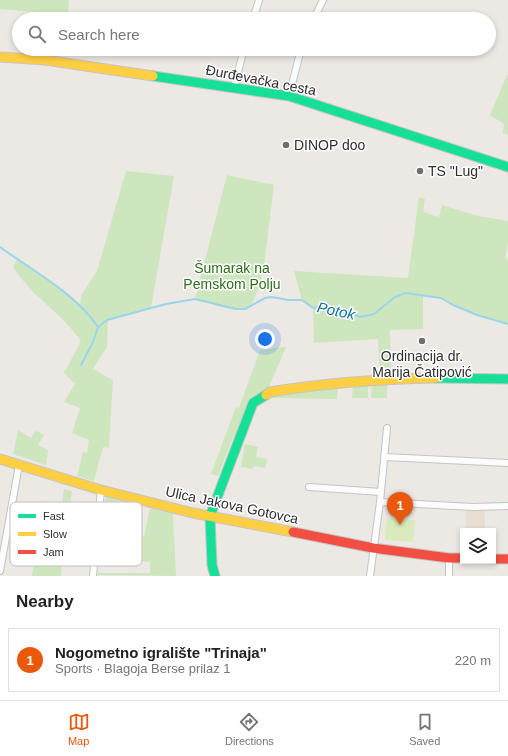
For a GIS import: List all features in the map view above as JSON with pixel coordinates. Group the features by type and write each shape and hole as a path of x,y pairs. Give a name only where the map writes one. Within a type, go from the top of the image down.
{"street":[{"path":"255,12 259,0"},
{"path":"317,12 323,0"},
{"path":"234,87 242,56"},
{"path":"289,96 299,56"},
{"name":"Đurđevačka cesta","path":"0,57 45,60 289,96 508,167"},
{"path":"215,576 212,565 210,516 253,403 270,392 387,379 455,377 508,379"},
{"path":"370,576 384,468 387,428"},
{"path":"385,457 508,463"},
{"name":"Ulica Jakova Gotovca","path":"0,459 101,490 210,516 373,548 449,558 460,558"},
{"path":"12,502 19,465"},
{"path":"309,487 381,492"},
{"path":"100,502 101,490"},
{"path":"380,502 473,507 508,506"},
{"path":"0,571 10,515"},
{"path":"449,558 449,576"},
{"path":"496,559 508,559"},
{"path":"93,576 94,566"}],"shaded area":[{"path":"466,506 485,506 485,528 466,528"}],"green space":[{"path":"0,0 69,0 68,12 34,12 0,9"},
{"path":"507,75 508,135 503,133 504,124 490,115"},
{"path":"126,171 174,176 151,308 108,320 107,347 93,369 113,380 109,448 103,447 94,481 77,476 83,452 87,453 89,440 72,433 80,408 64,402 75,384 64,373 81,341 64,321 29,287 13,267 17,259 60,288 80,304 82,294 97,271"},
{"name":"Šumarak na Pemskom Polju","path":"227,175 274,185 261,281 253,301 249,306 247,308 236,310 195,299"},
{"path":"419,197 425,199 423,212 439,217 442,205 478,216 508,221 508,243 505,258 508,259 508,324 477,315 453,305 441,298 423,295 423,329 390,330 391,379 380,379 378,339 314,343 313,308 302,300 294,271 408,278"},
{"path":"286,347 269,387 270,392 253,403 240,439 233,437 218,476 211,474 236,407 239,408 260,350"},
{"path":"387,384 387,398 371,398 372,385"},
{"path":"368,385 368,398 352,398 353,387"},
{"path":"338,388 337,399 270,398 270,395"},
{"path":"18,430 31,438 36,430 44,435 38,445 48,450 46,465 13,454"},
{"path":"245,444 258,447 256,457 267,459 265,468 255,466 252,469 241,467"},
{"path":"64,489 72,491 70,502 62,502"},
{"path":"106,496 127,500 126,502 105,502"},
{"path":"150,508 173,513 176,576 93,575 93,573 150,573 150,562 142,561 142,536 144,536"},
{"path":"387,518 415,520 413,542 385,540"},
{"path":"33,566 62,566 61,576 32,576"}],"waterway":[{"name":"Potok","path":"0,247 66,293 89,315 98,327 107,320 166,304 195,299 236,309 245,309 265,298 272,297 288,300 302,300 313,308 320,307 350,312 360,317 374,314 395,297 406,293 441,298 453,305 477,315 508,324"},
{"path":"81,365 93,342 98,327"}],"traffic: fast":[{"path":"153,76 289,96 508,167"},
{"path":"436,378 508,379"},
{"path":"215,576 212,565 210,516 253,403 266,395"}],"traffic: slow":[{"path":"0,57 45,60 153,76"},
{"path":"266,395 270,392 332,384 374,380 436,378"},
{"path":"0,459 101,490 193,513 293,532"}],"traffic: jam":[{"path":"293,532 373,548 449,558 460,558"},
{"path":"496,559 508,559"}],"place":[{"name":"DINOP doo","path":"286,145"},
{"name":"TS \"Lug\"","path":"420,171"},
{"name":"Ordinacija dr. Marija Čatipović","path":"422,341"},
{"name":"Nogometno igralište \"Trinaja\"","path":"400,525"}]}
